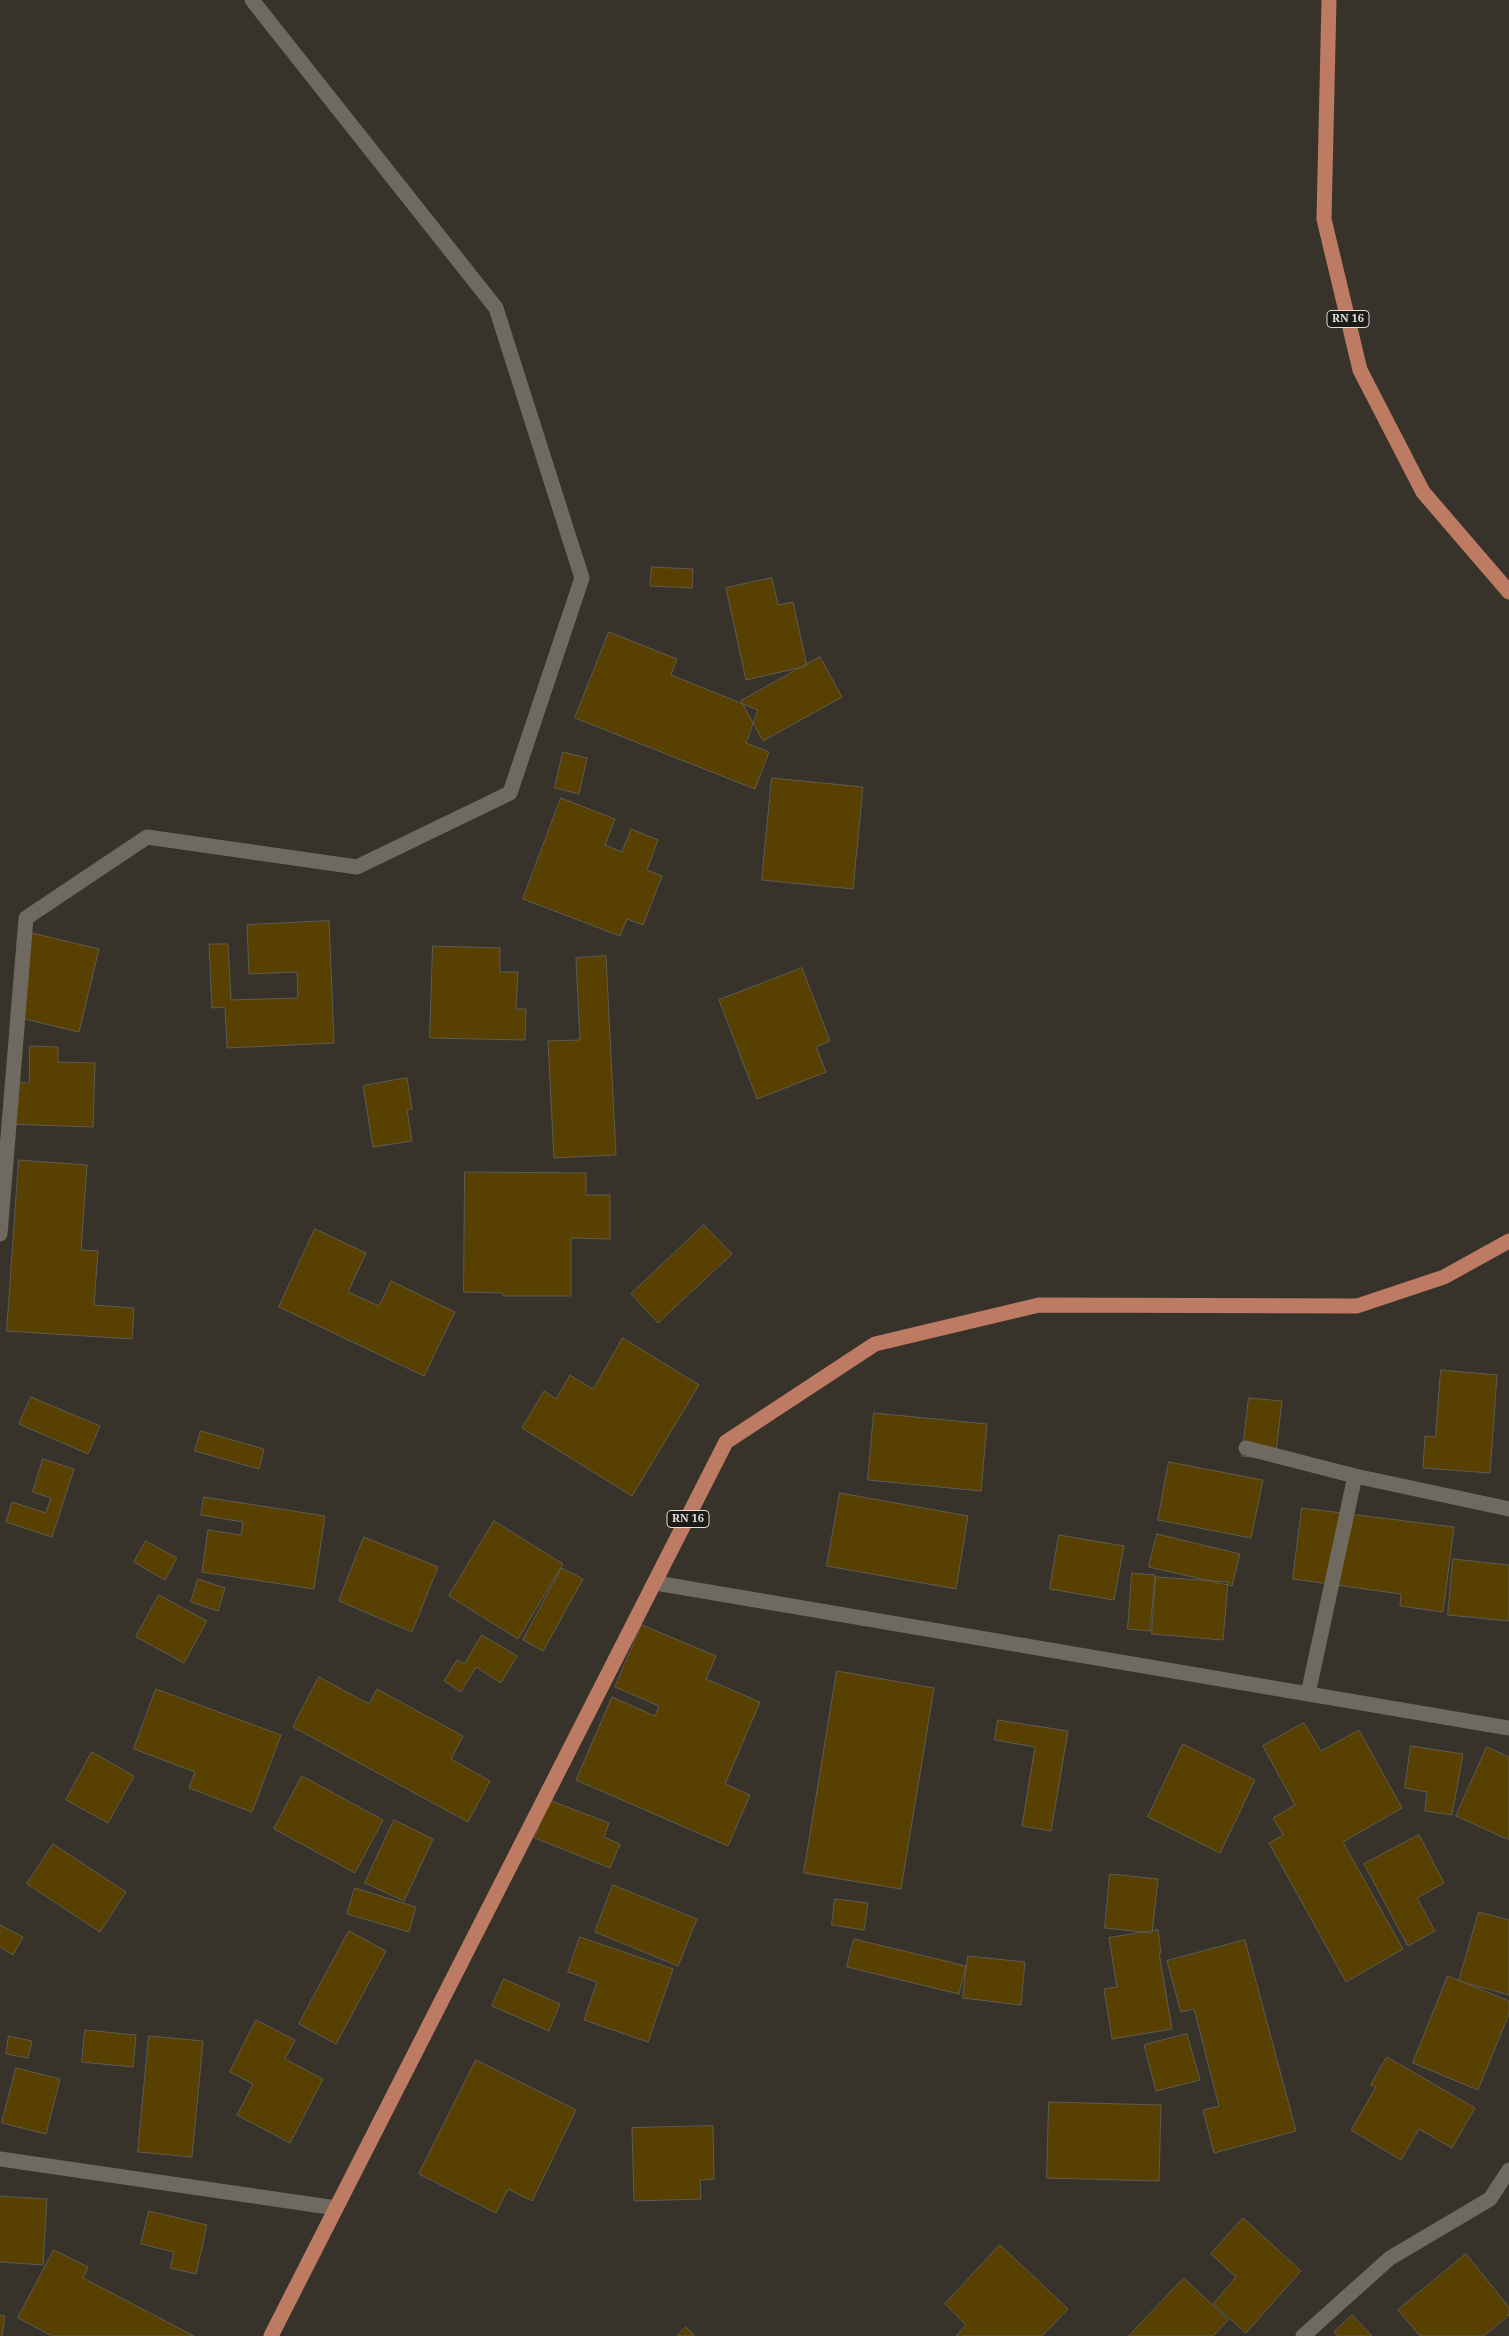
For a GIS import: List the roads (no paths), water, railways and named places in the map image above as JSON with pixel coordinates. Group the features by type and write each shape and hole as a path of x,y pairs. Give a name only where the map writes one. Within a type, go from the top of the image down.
{"main road":[{"name":"RN 16","path":"1329,0 1324,219 1360,370 1423,492 1509,592"},
{"name":"RN 16","path":"271,2336 656,1583 726,1442 875,1344 1039,1305 1357,1306 1444,1277 1509,1241"}],"street":[{"path":"0,1234 26,918 147,836 357,867 510,793 582,578 496,308 252,0"},
{"path":"1246,1448 1355,1476 1509,1509"},
{"path":"1308,1694 1355,1476"},
{"path":"656,1583 1509,1728"},
{"path":"0,2159 336,2208"},
{"path":"1303,2336 1390,2258 1490,2200 1509,2170"}]}
